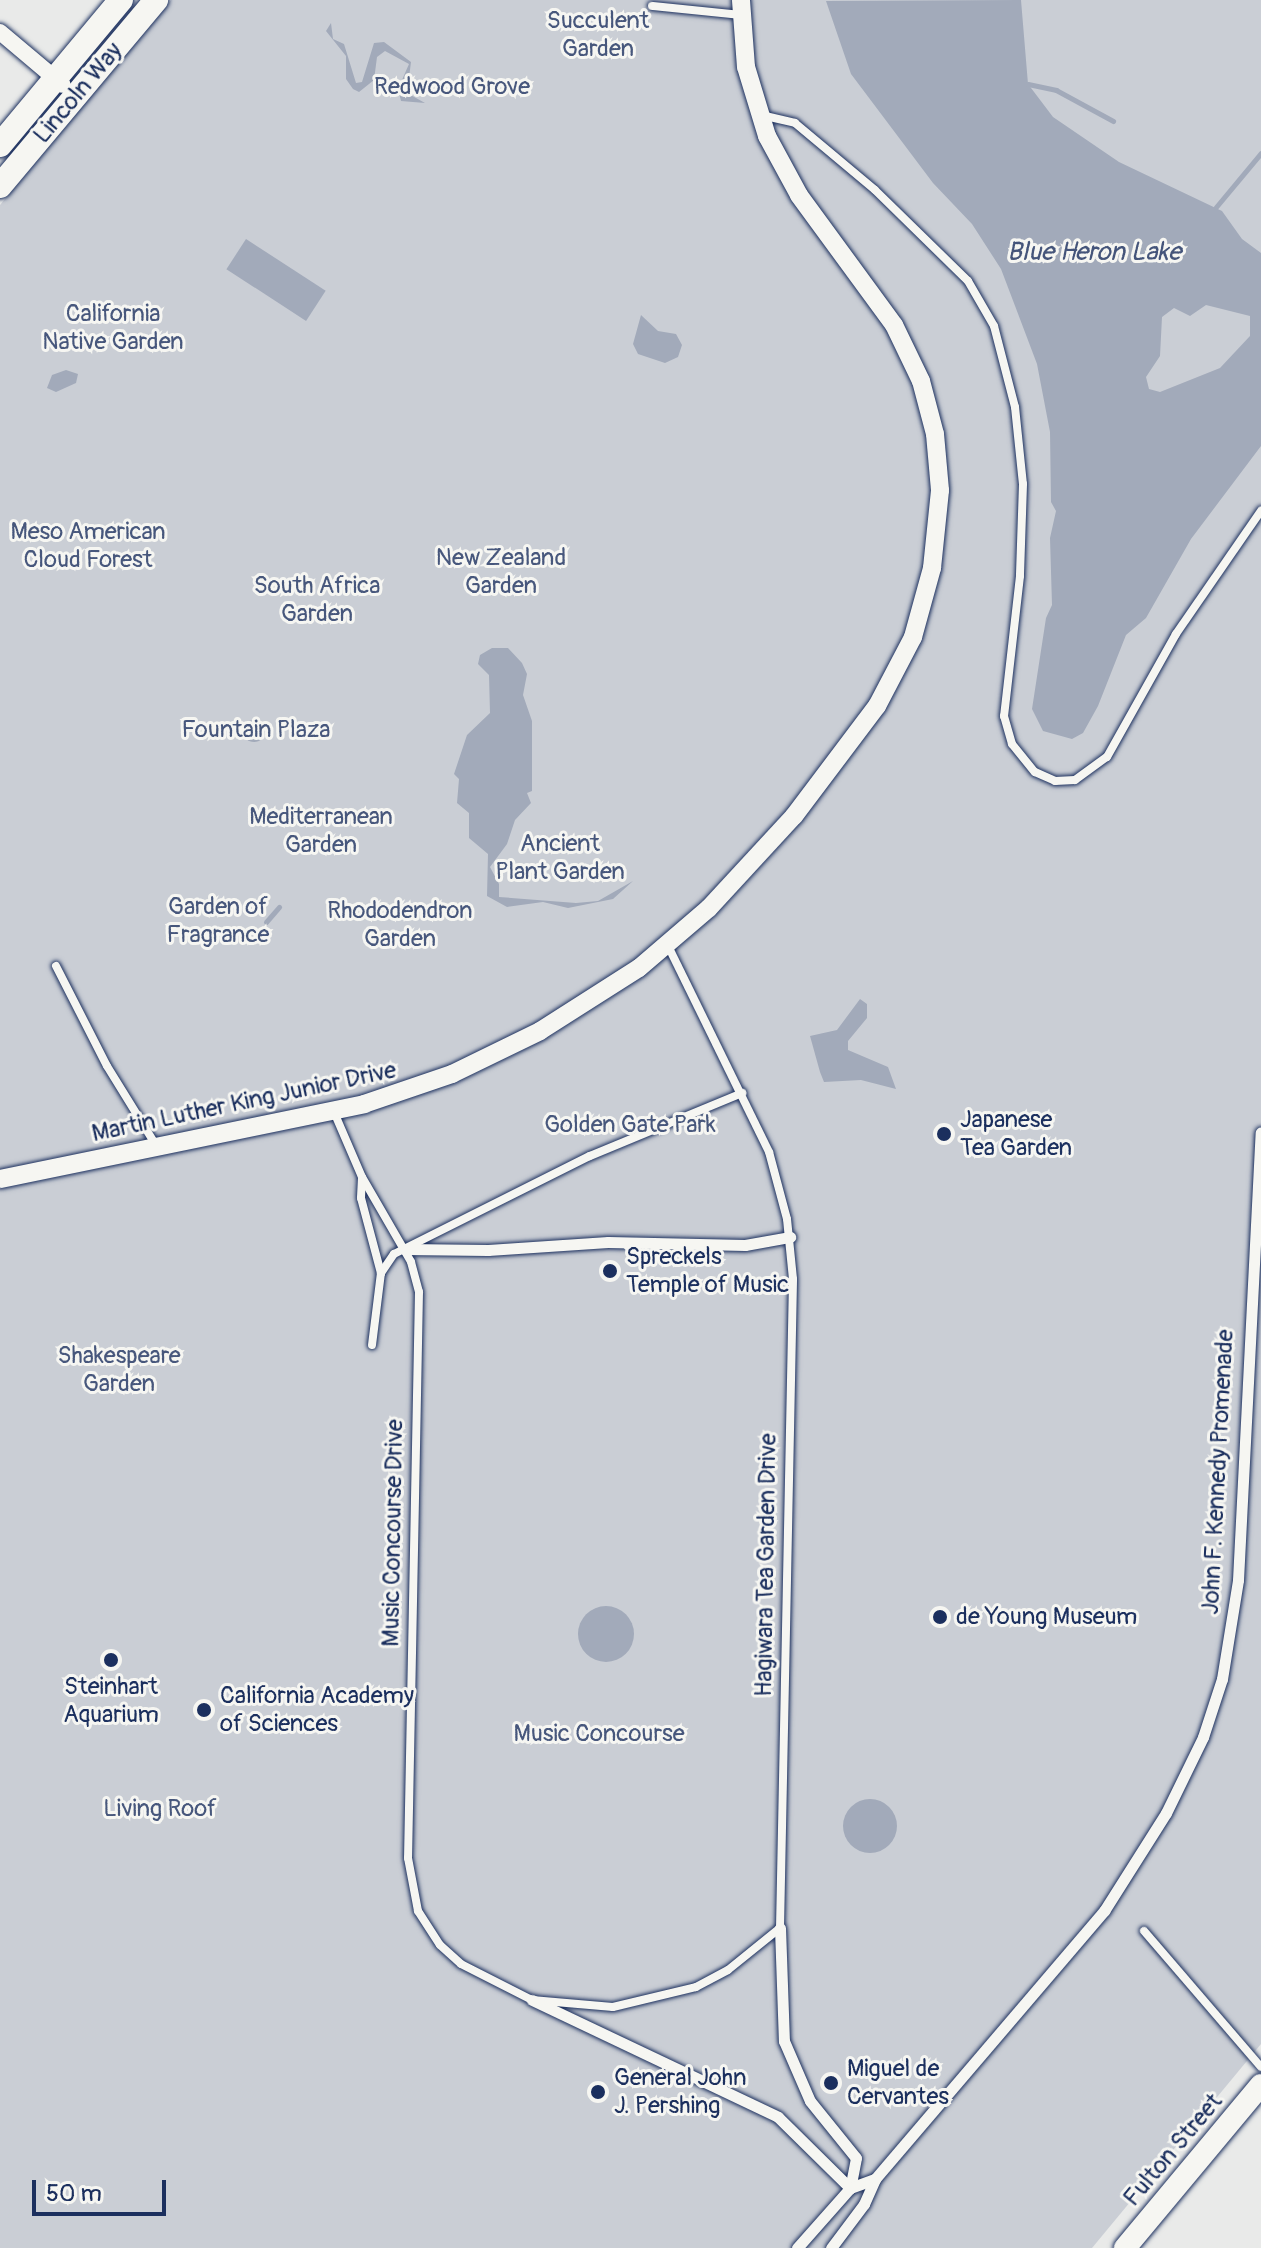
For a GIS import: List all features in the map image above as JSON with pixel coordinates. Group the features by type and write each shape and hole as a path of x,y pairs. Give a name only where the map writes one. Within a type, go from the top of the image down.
{"main road":[{"name":"Lincoln Way","path":"0,145 121,0"},
{"name":"Lincoln Way","path":"0,186 156,0"},
{"name":"Fulton Street","path":"1125,2248 1261,2085"}],"street":[{"name":"Martin Luther King Junior Drive","path":"0,1179 334,1111 424,1085 502,1051 595,998 668,946 772,842 877,706 913,637 936,543 939,461 921,381 894,325 788,176 759,115 746,67 740,7"},
{"path":"0,32 76,96"},
{"name":"John F. Kennedy Promenade","path":"831,2248 864,2204 875,2179 1104,1911 1180,1788 1213,1710 1238,1580 1261,1133"},
{"path":"404,1249 488,1250 608,1242 745,1245 790,1237"},
{"name":"Hagiwara Tea Garden Drive","path":"780,1928 784,2041 810,2101 856,2158 850,2188"},
{"name":"Music Concourse Drive","path":"532,2000 778,2117 850,2188"},
{"name":"John F. Kennedy Promenade","path":"797,2248 850,2188 875,2179"}],"lane":[{"path":"652,6 740,7"},
{"path":"759,115 795,123 875,190 968,281 994,326 1015,407 1023,484 1020,576 1004,716 1012,744 1035,772 1065,782 1087,775 1107,757 1176,634 1261,511"},
{"name":"Hagiwara Tea Garden Drive","path":"668,946 742,1093 774,1167 790,1237 780,1928"},
{"path":"56,966 107,1066 157,1147"},
{"path":"372,1345 381,1273 388,1259 590,1156 742,1093"},
{"name":"Music Concourse Drive","path":"334,1111 362,1177 404,1249 416,1277 420,1327 411,1890 424,1922 450,1956 486,1980 532,2000 594,2008 665,1998 728,1970 780,1928"},
{"path":"362,1177 361,1198 381,1273"},
{"path":"1144,1931 1261,2067"}],"green space":[{"name":"Golden Gate Park","path":"171,0 1261,0 1261,2044 1092,2248 0,2248 0,205"}],"water":[{"name":"Blue Heron Lake","path":"1021,0 1028,84 1053,117 1119,162 1222,211 1242,239 1261,253 1261,446 1191,539 1146,618 1126,635 1098,706 1083,733 1072,739 1043,731 1032,709 1046,618 1052,605 1050,538 1056,511 1051,502 1050,432 1037,364 1001,269 972,224 933,183 851,74 826,1","holes":["1206,305 1250,316 1250,336 1220,368 1160,392 1149,389 1146,377 1160,356 1162,317 1174,308 1190,316"]},
{"path":"331,23 333,39 344,44 356,83 362,82 374,43 384,42 411,62 407,93 425,103 401,101 398,89 409,64 385,51 377,57 374,80 359,92 353,89 346,79 346,56 326,31"},
{"path":"246,239 326,291 306,321 226,269"},
{"path":"641,315 658,331 676,334 682,345 678,357 665,363 638,354 633,344"},
{"path":"66,370 78,374 76,383 56,392 47,388 52,375"},
{"path":"492,648 508,648 522,663 527,674 523,695 532,721 532,791 527,793 531,803 515,820 507,844 490,867 499,884 499,897 576,903 598,901 633,881 613,899 568,908 543,902 507,907 487,896 488,854 469,838 469,813 457,803 459,779 454,774 467,735 490,713 489,675 478,664 480,655"},
{"path":"254,720 262,723 265,731 262,739 254,742 246,739 243,731 246,723"},
{"path":"860,999 867,1004 867,1018 848,1041 848,1050 888,1067 896,1089 861,1080 824,1082 820,1072 810,1036 837,1030"},
{"path":"606,1606 626,1614 634,1634 626,1654 606,1662 586,1654 578,1634 586,1614"},
{"path":"870,1799 889,1807 897,1826 889,1845 870,1853 851,1845 843,1826 851,1807"}],"waterway":[{"path":"1028,84 1056,90 1113,121"},
{"path":"1216,207 1261,153"},
{"path":"266,922 279,907"}],"place":[{"name":"Japanese Tea Garden","path":"944,1134"},
{"name":"Spreckels Temple of Music","path":"610,1271"},
{"name":"de Young Museum","path":"940,1617"},
{"name":"Steinhart Aquarium","path":"111,1660"},
{"name":"California Academy of Sciences","path":"204,1710"},
{"name":"Miguel de Cervantes","path":"831,2083"},
{"name":"General John J. Pershing","path":"598,2092"}],"park label":[{"name":"Succulent Garden","path":"598,35"},
{"name":"Redwood Grove","path":"452,87"},
{"name":"California Native Garden","path":"113,328"},
{"name":"Meso American Cloud Forest","path":"88,546"},
{"name":"New Zealand Garden","path":"501,572"},
{"name":"South Africa Garden","path":"317,600"},
{"name":"Fountain Plaza","path":"256,730"},
{"name":"Mediterranean Garden","path":"321,831"},
{"name":"Ancient Plant Garden","path":"560,858"},
{"name":"Garden of Fragrance","path":"218,921"},
{"name":"Rhododendron Garden","path":"400,925"},
{"name":"Shakespeare Garden","path":"119,1370"},
{"name":"Music Concourse","path":"599,1734"},
{"name":"Living Roof","path":"160,1809"}]}
